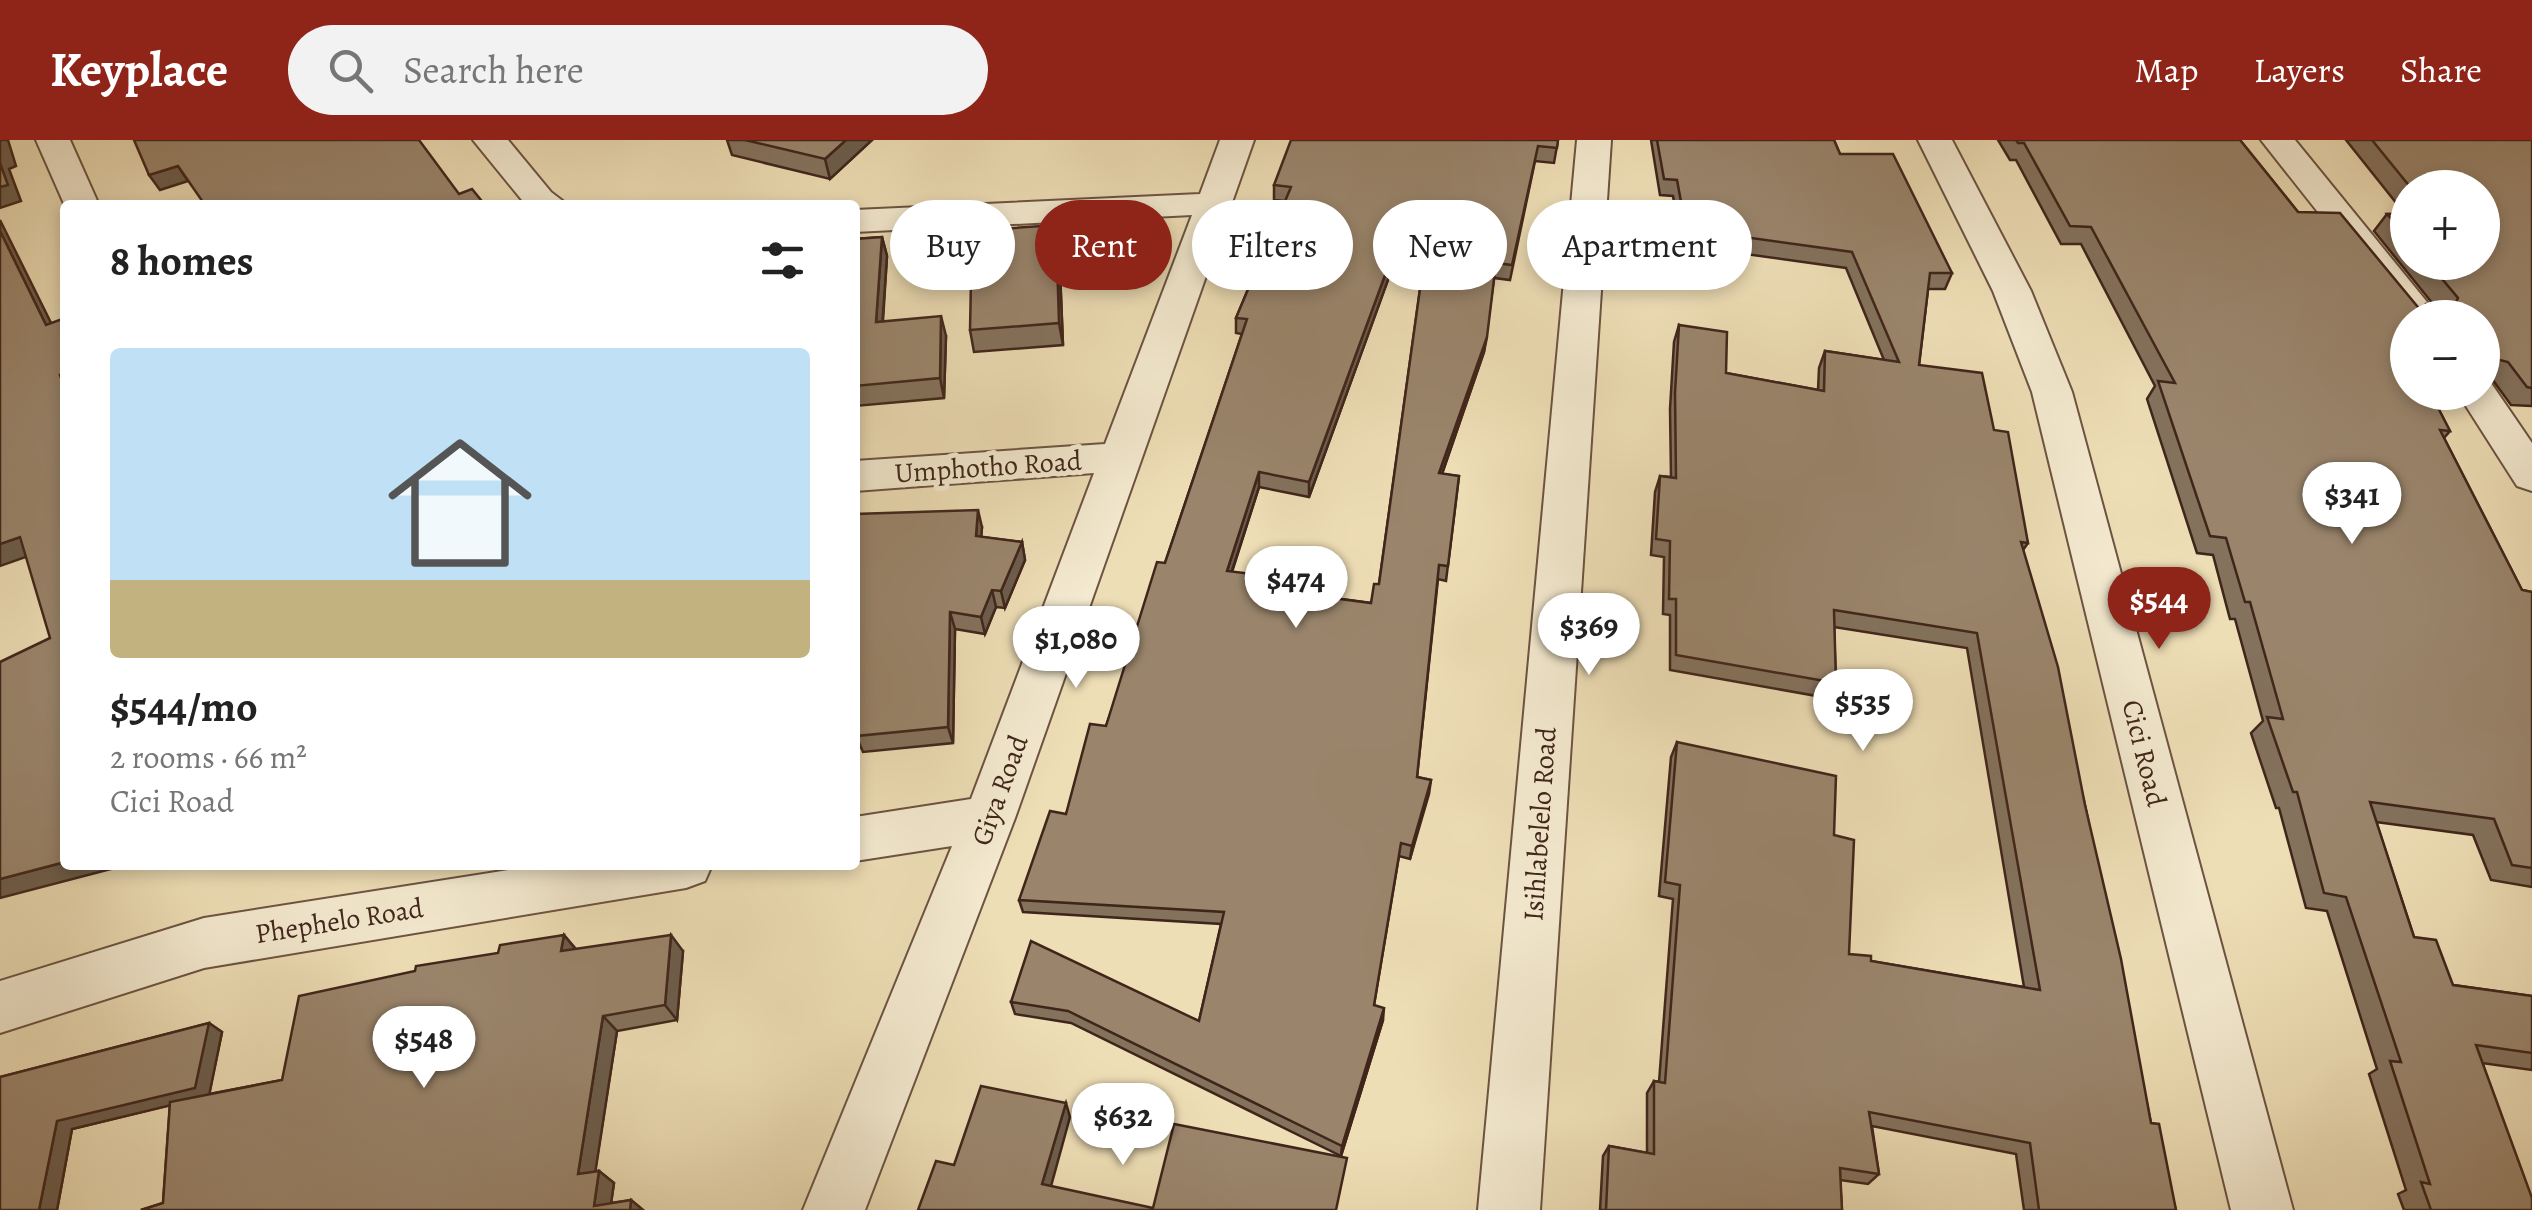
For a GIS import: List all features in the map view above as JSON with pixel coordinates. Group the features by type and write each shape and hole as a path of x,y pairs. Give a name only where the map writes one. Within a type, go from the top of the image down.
{"street":[{"path":"53,140 80,200"},
{"path":"490,140 541,200"},
{"name":"Giya Road","path":"1214,200 1236,140"},
{"name":"Isihlabelelo Road","path":"1509,1210 1594,140"},
{"name":"Cici Road","path":"1935,140 2012,291 2052,392 2262,1210"},
{"path":"2278,140 2406,300"},
{"path":"860,222 1192,205"},
{"name":"Giya Road","path":"834,1210 989,818 1192,259"},
{"path":"2489,410 2532,476"},
{"name":"Umphotho Road","path":"860,476 1120,457"},
{"path":"860,837 989,818"},
{"name":"Phephelo Road","path":"0,1007 204,943 655,870"}],"building":[{"path":"134,140 419,140 459,194 472,189 481,200 202,200 178,166 149,175"},
{"path":"745,140 846,140 825,159"},
{"path":"1291,140 1558,140 1557,148 1538,146 1512,265 1507,264 1507,200 1373,200 1373,290 1380,290 1309,482 1259,472 1227,571 1253,574 1250,587 1371,603 1374,584 1379,584 1420,290 1493,290 1487,337 1439,473 1459,476 1448,566 1439,565 1417,777 1431,780 1412,846 1401,843 1374,1005 1384,1008 1342,1146 1068,1011 1011,1002 1031,941 1199,1021 1224,912 1019,900 1050,811 1066,814 1090,724 1106,726 1157,562 1165,563 1247,319 1236,318 1248,290 1353,290 1353,200 1286,200 1291,187 1274,185"},
{"path":"1657,140 1834,140 1840,154 1893,154 1952,273 1930,273 1919,365 1982,373 1994,430 2008,432 2028,543 2021,542 2058,667 2121,959 2151,1123 2159,1124 2176,1210 2039,1210 2030,1143 1869,1112 1879,1174 1840,1168 1842,1210 1606,1210 1609,1146 1654,1154 1654,1081 1665,1083 1680,885 1665,882 1677,742 1836,776 1834,835 1854,840 1849,954 2040,990 1977,633 1834,610 1836,683 1676,655 1676,599 1669,599 1670,541 1656,539 1660,476 1676,478 1679,325 1727,332 1726,373 1824,391 1825,351 1899,362 1852,252 1752,238 1752,200 1681,200 1677,180 1664,179"},
{"path":"2016,140 2240,140 2298,212 2340,213 2390,273 2390,280 2395,280 2412,300 2390,300 2390,410 2439,410 2450,431 2440,430 2522,590 2532,592 2532,868 2512,865 2494,819 2370,802 2414,937 2436,940 2453,985 2532,996 2532,1053 2476,1045 2532,1198 2532,1210 2431,1210 2421,1182 2430,1184 2390,1061 2401,1062 2346,897 2324,893 2297,792 2293,792 2267,717 2283,719 2250,602 2245,602 2226,538 2210,536 2158,381 2175,383 2091,227 2070,226 2024,143"},
{"path":"2372,140 2532,140 2532,388 2508,362 2500,360 2500,300 2457,300 2443,280 2500,280 2500,170 2396,170"},
{"path":"0,163 8,185 0,187"},
{"path":"1035,226 1035,290 1058,290 1059,323 970,330 971,290 1015,290 1015,228"},
{"path":"0,231 46,325 60,320 60,863 0,879 0,662 50,638 20,537 0,544"},
{"path":"882,237 876,322 941,316 940,378 860,386 860,239"},
{"path":"978,510 976,536 1022,542 1001,591 992,590 981,617 950,612 948,727 860,736 860,514"},
{"path":"564,935 561,951 671,935 665,1005 603,1016 578,1174 599,1171 594,1206 631,1200 630,1210 141,1210 163,1203 170,1102 282,1080 299,996 415,971 416,966 498,953 500,945"},
{"path":"209,1023 195,1088 57,1121 39,1210 0,1210 0,1077"},
{"path":"981,1086 1066,1103 1042,1184 1153,1208 1174,1124 1347,1158 1336,1210 918,1210 936,1161 954,1165"}]}
